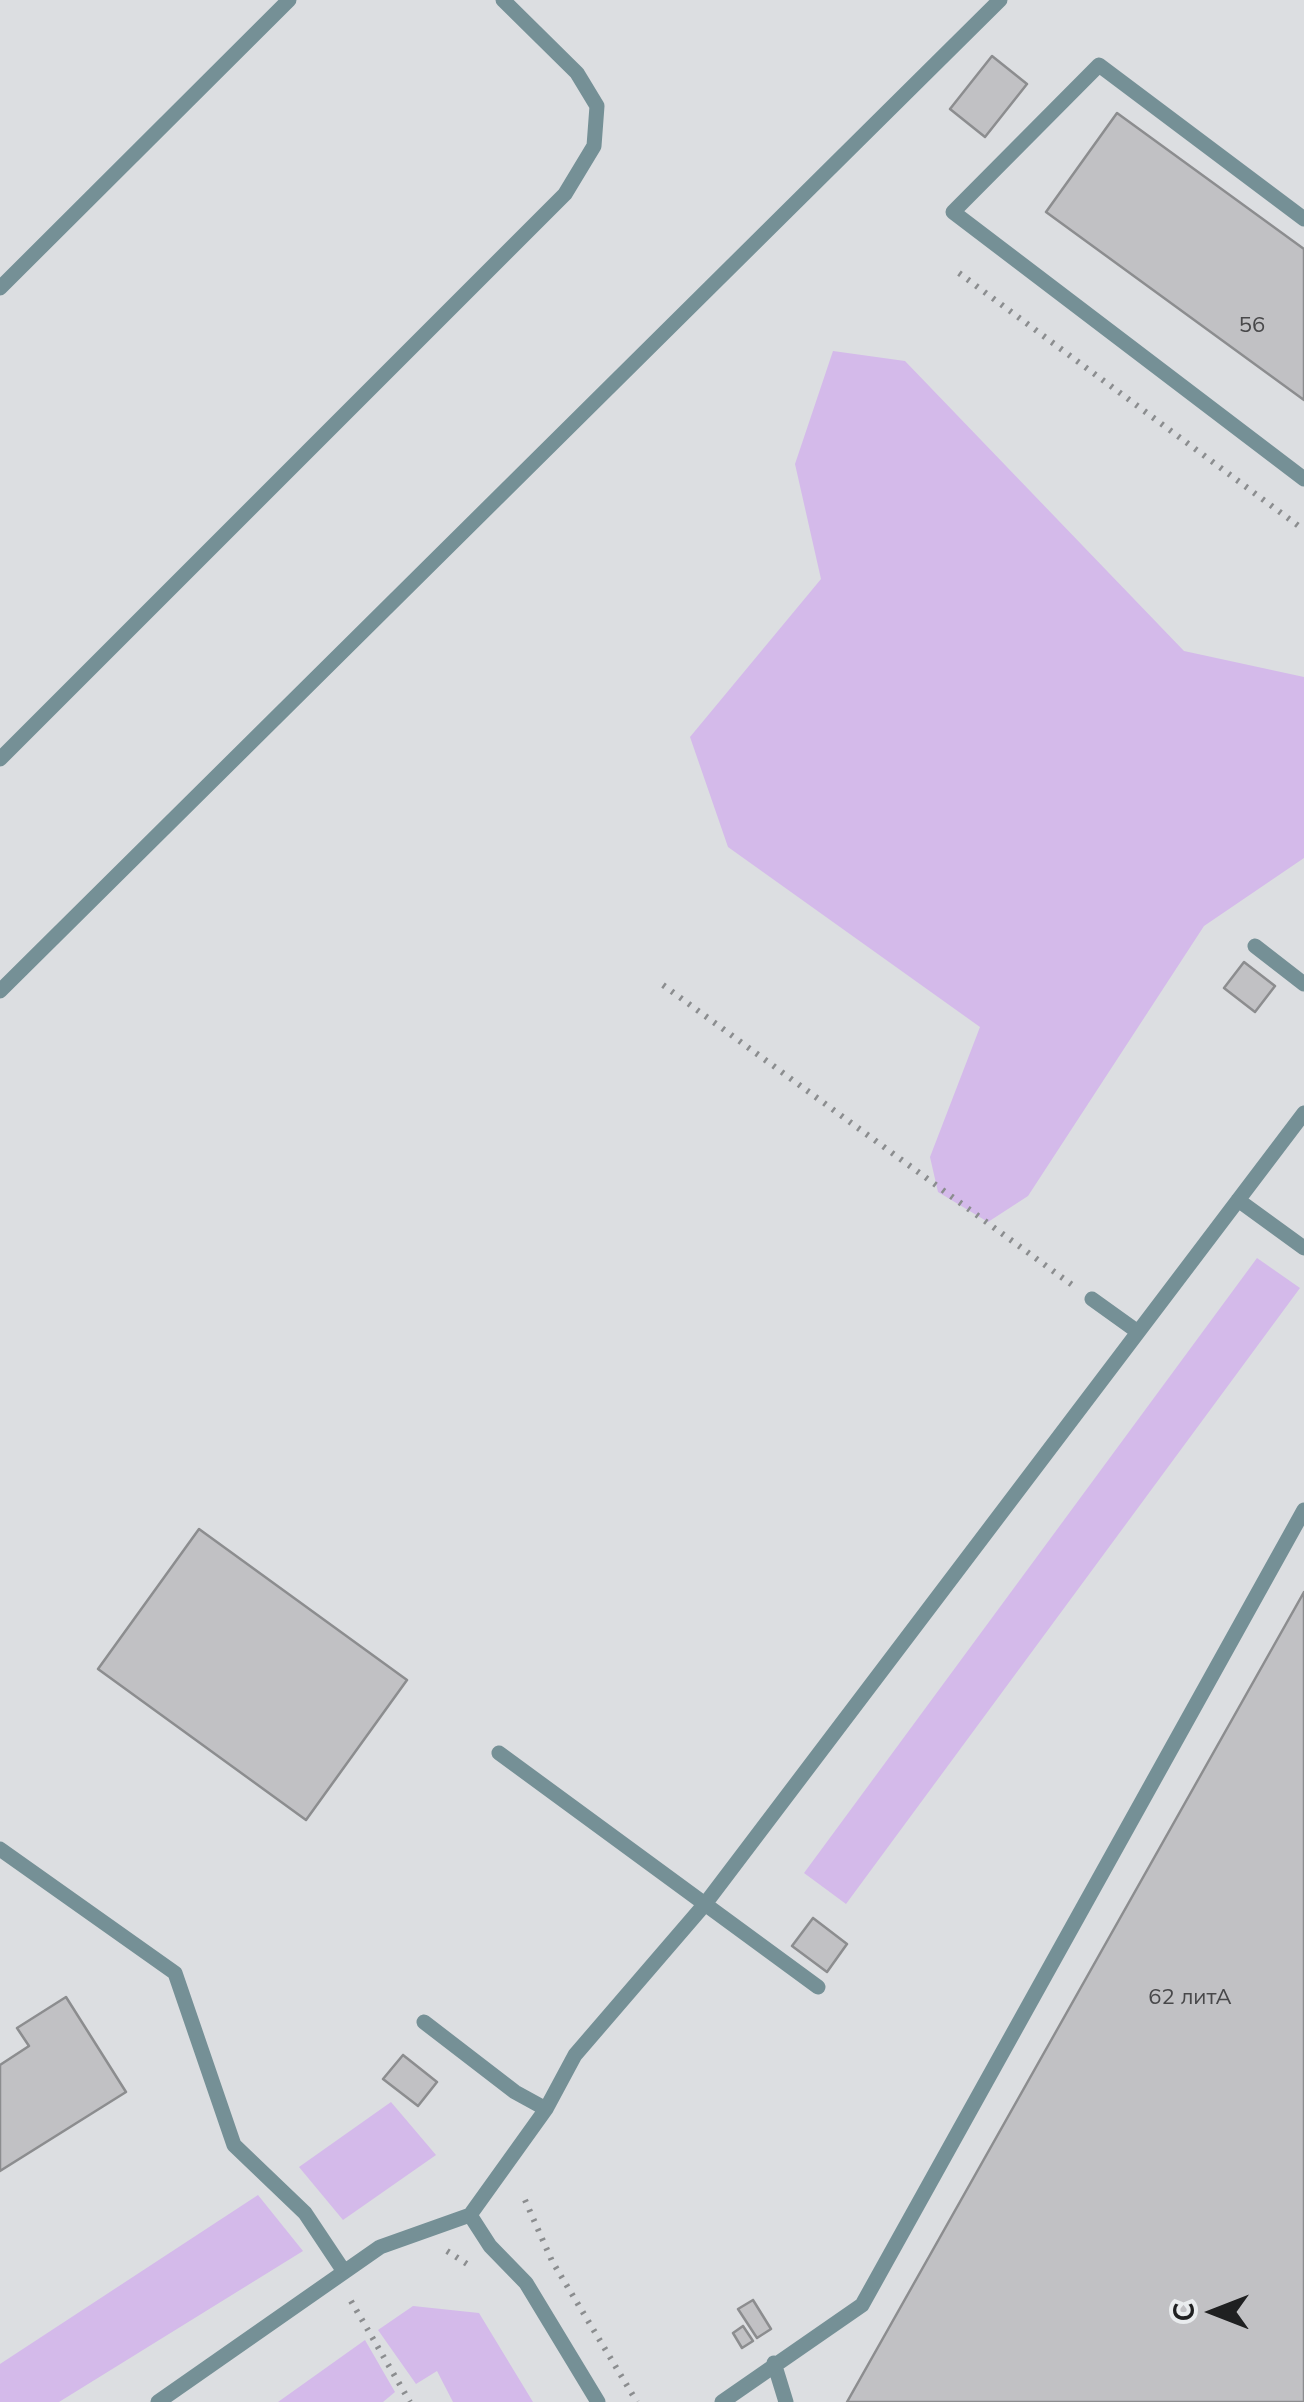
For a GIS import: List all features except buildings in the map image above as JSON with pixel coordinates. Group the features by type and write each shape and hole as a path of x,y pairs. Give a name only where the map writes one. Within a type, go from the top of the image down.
{"lane":[{"path":"0,288 289,0"},
{"path":"0,760 565,194 594,146 596,106 577,73 503,0"},
{"path":"0,991 1000,0"},
{"path":"1304,219 1099,65 953,212 1304,479"},
{"path":"1255,946 1304,984"},
{"path":"158,2402 380,2246 470,2214 546,2109 576,2054 705,1904 1304,1113"},
{"path":"1238,1200 1304,1248"},
{"path":"1092,1300 1138,1332"},
{"path":"722,2402 862,2305 1304,1510"},
{"path":"499,1753 818,1987"},
{"path":"0,1848 175,1972 234,2145 305,2213 343,2270"},
{"path":"424,2022 515,2092 546,2109"},
{"path":"470,2214 490,2246 526,2283 598,2402"},
{"path":"774,2364 786,2402"}],"path":[{"path":"959,274 1304,530"},
{"path":"663,985 1092,1300"},
{"path":"525,2200 552,2261 637,2402"},
{"path":"351,2301 410,2402"}],"shaded area":[{"path":"833,351 905,361 1184,651 1304,677 1304,858 1204,926 1028,1196 988,1222 938,1192 930,1157 980,1027 728,847 690,737 821,579 795,464"},
{"path":"1257,1258 1300,1288 846,1904 804,1873"},
{"path":"391,2102 436,2155 343,2220 299,2167"},
{"path":"258,2195 303,2251 59,2402 0,2402 0,2364"},
{"path":"413,2306 479,2313 533,2402 453,2402 437,2371 416,2384 378,2330"},
{"path":"365,2340 395,2392 383,2402 278,2402"}]}
